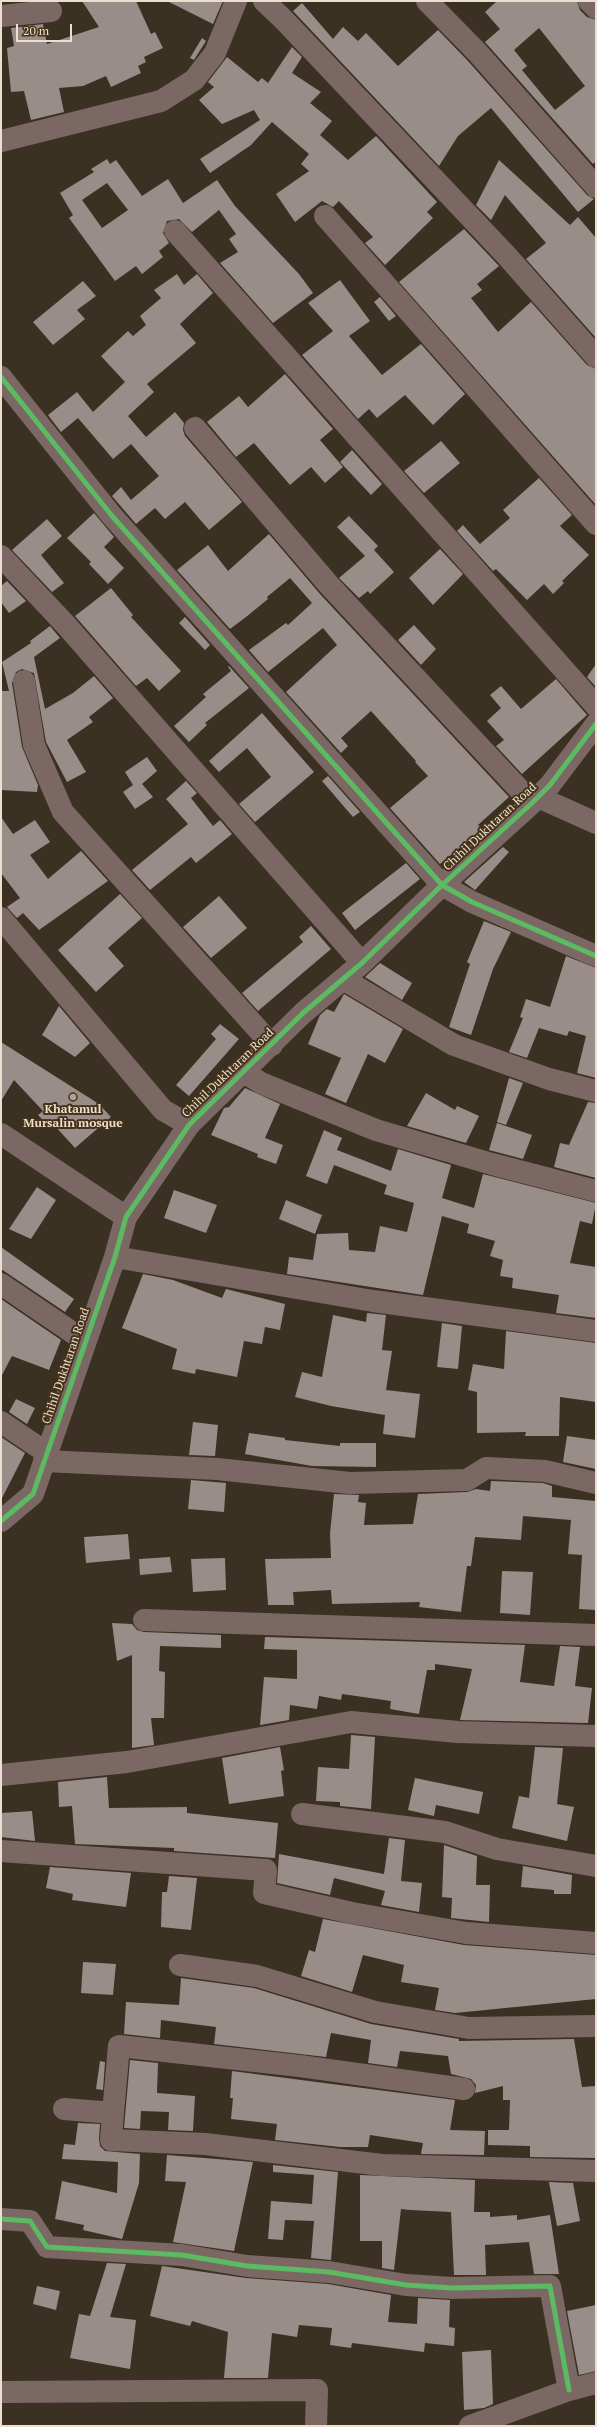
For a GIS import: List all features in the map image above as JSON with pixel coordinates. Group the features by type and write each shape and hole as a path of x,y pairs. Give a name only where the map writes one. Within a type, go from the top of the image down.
{"street":[{"path":"1,141 161,101 194,80 207,64 215,53 236,1"},
{"path":"264,1 283,19 507,256 596,357"},
{"path":"427,1 477,52 596,187"},
{"path":"589,1 596,8"},
{"path":"1,16 51,11"},
{"path":"325,216 596,524"},
{"path":"175,231 596,706"},
{"path":"1,377 112,516 442,885 472,902 596,956"},
{"path":"195,428 329,585 535,800 596,823"},
{"path":"1,556 66,625 362,963"},
{"path":"24,681 34,745 63,812 272,1045"},
{"name":"Chihil Dukhtaran Road","path":"1,1521 33,1494 115,1257 126,1217 189,1125 303,1013 362,963 442,885 535,800 550,785 596,724"},
{"path":"1,918 163,1110 189,1125"},
{"path":"343,979 454,1045 549,1079 596,1091"},
{"path":"244,1072 262,1083 376,1130 492,1164 596,1191"},
{"path":"1,1134 126,1217"},
{"path":"115,1257 373,1300 596,1331"},
{"path":"1,1284 86,1341"},
{"path":"1,1422 46,1457 217,1469 350,1483 468,1480 486,1468 545,1472 596,1483"},
{"path":"144,1620 596,1635"},
{"path":"1,1775 127,1762 351,1722 458,1732 596,1736"},
{"path":"302,1814 445,1832 497,1849 596,1866"},
{"path":"1,1851 266,1870 264,1893 338,1909 466,1933 596,1943"},
{"path":"180,1965 257,1976 375,2012 469,2028 596,2026"},
{"path":"464,2089 300,2066 119,2046 111,2140 205,2144 382,2165 596,2171"},
{"path":"64,2109 113,2113"},
{"path":"1,2219 30,2221 47,2247 182,2255 247,2266 329,2272 406,2285 452,2288 550,2286 569,2390"},
{"path":"470,2426 569,2390 596,2383"},
{"path":"1,2392 317,2390 316,2426"}],"building":[{"path":"82,1 136,1 151,34 155,32 163,48 144,57 146,62 138,66 141,73 111,87 106,76 83,86 59,88 64,112 31,120 24,91 11,92 7,48 14,46 11,28 43,24 47,44 99,27"},
{"path":"167,1 223,1 213,24"},
{"path":"497,1 577,1 580,10 587,17 596,20 596,161 593,164 485,42 500,29 485,12","holes":["539,28 585,86 555,110 522,70 527,66 514,50"]},
{"path":"302,3 333,39 343,27 358,41 366,33 398,66 438,30 468,61 587,195 594,199 578,212 491,108 458,136 439,166 293,11"},
{"path":"202,38 206,41 194,60 190,58"},
{"path":"292,47 302,57 292,73 321,92 310,103 332,121 320,135 348,160 376,136 437,202 427,212 433,218 385,265 365,243 373,237 339,201 333,207 322,201 295,222 276,194 309,171 301,164 309,154 272,122 251,145 210,173 200,159 260,120 254,110 222,124 199,100 214,87 208,82 227,57 258,82 262,78 268,83"},
{"path":"107,159 110,164 116,160 142,196 168,179 183,203 217,180 235,206 299,274 313,293 273,323 220,263 238,252 229,239 236,234 219,210 192,232 179,219 167,221 163,233 169,243 159,251 163,257 142,274 136,266 115,281 69,218 73,215 60,193 94,172 91,169","holes":["107,183 128,210 102,228 82,200"]},
{"path":"499,160 570,225 578,217 596,238 596,338 526,259 546,243 505,195 491,220 476,205"},
{"path":"464,229 499,266 477,284 482,290 471,298 498,332 531,302 587,365 596,369 596,505 399,282"},
{"path":"177,274 184,285 197,274 213,293 180,324 196,343 147,384 154,392 128,416 146,437 175,412 184,423 183,430 185,436 242,502 209,530 185,502 165,519 155,508 136,524 112,496 121,487 131,500 159,476 131,444 113,459 78,418 61,432 48,415 77,392 93,412 125,382 101,356 128,331 133,336 146,325 140,316 161,298 154,290"},
{"path":"340,280 370,321 349,336 382,375 421,344 465,394 433,425 405,395 377,418 369,409 358,419 302,355 333,331 308,303"},
{"path":"83,281 96,296 77,310 85,319 53,345 33,322"},
{"path":"380,297 396,316 389,321 374,302"},
{"path":"285,374 333,429 320,440 343,467 325,483 311,467 290,485 254,443 236,457 207,422 239,396 248,407"},
{"path":"441,441 460,463 424,493 404,471"},
{"path":"352,450 382,484 371,495 340,462"},
{"path":"539,478 572,515 560,526 589,555 562,581 564,583 553,594 544,584 527,600 496,569 493,571 457,531 463,525 480,544 510,518 503,510"},
{"path":"94,513 114,537 104,547 124,568 108,584 89,564 91,562 67,538"},
{"path":"349,516 378,546 374,550 394,572 370,594 368,591 359,598 339,578 365,556 337,527"},
{"path":"47,519 62,536 41,555 64,583 52,592 12,550"},
{"path":"269,534 320,594 509,797 478,825 482,829 440,864 390,808 428,776 415,762 416,761 371,711 341,738 348,746 341,753 286,692 337,645 323,628 268,672 249,650 286,623 288,625 312,603 290,578 267,597 268,599 230,629 177,570 208,545 228,571"},
{"path":"440,549 463,574 433,605 409,578"},
{"path":"7,581 26,601 9,613 1,602 1,586"},
{"path":"111,588 133,615 131,617 181,671 159,691 147,678 136,686 75,616"},
{"path":"185,617 210,645 205,650 179,623"},
{"path":"414,625 436,649 421,665 398,640"},
{"path":"50,626 60,638 34,657 45,709 73,693 94,676 113,698 89,717 93,722 67,740 86,772 67,782 46,742 34,673 22,669 16,672 12,683 22,747 38,785 37,792 1,790 1,691 9,691 2,662 31,643 30,641"},
{"path":"596,664 596,687 587,677"},
{"path":"229,666 249,688 205,723 207,725 189,742 174,726 206,697 203,694 231,671 228,667"},
{"path":"556,679 587,715 522,774 496,746 504,740 487,721 501,708 490,695 501,686 521,709"},
{"path":"262,713 314,772 255,822 239,804 271,777 247,748 219,772 209,761"},
{"path":"147,757 157,771 142,784 153,797 135,809 123,792 133,785 125,772"},
{"path":"328,776 360,812 353,817 322,781"},
{"path":"186,781 197,793 191,798 213,826 220,820 232,834 196,863 191,857 150,890 132,870 188,824 166,799"},
{"path":"1,817 13,834 35,820 50,842 30,855 48,879 81,851 108,881 39,930 23,913 17,918 7,907 20,898 1,873"},
{"path":"503,847 509,852 475,890 464,882"},
{"path":"406,863 420,879 355,930 342,913"},
{"path":"120,894 142,918 108,948 124,966 96,992 58,950"},
{"path":"219,896 247,928 211,958 183,927"},
{"path":"484,921 511,932 493,969 471,1035 449,1027 470,964 467,962"},
{"path":"311,926 331,949 258,1011 242,993 303,942 299,937"},
{"path":"566,956 596,968 596,1078 577,1073 586,1036 569,1031 567,1036 539,1028 527,1058 509,1052 523,1018 520,1017 526,999 550,1007"},
{"path":"380,963 412,983 402,1000 365,977"},
{"path":"344,994 403,1029 385,1063 368,1054 346,1103 325,1094 341,1058 308,1044 320,1015 327,1009 334,1012"},
{"path":"59,1006 90,1043 75,1057 42,1035"},
{"path":"220,1024 239,1039 189,1096 176,1085 216,1039 211,1034"},
{"path":"1,1042 99,1104 111,1117 75,1148 54,1125 50,1128 38,1115 43,1111 14,1080 1,1101"},
{"path":"509,1078 523,1083 506,1125 497,1122"},
{"path":"245,1088 280,1104 265,1138 283,1145 276,1164 257,1157 258,1154 211,1135 224,1108 229,1107"},
{"path":"426,1093 455,1110 457,1106 479,1116 466,1143 407,1126"},
{"path":"588,1102 596,1103 596,1178 554,1167 560,1143 569,1145"},
{"path":"497,1123 532,1135 523,1159 489,1150"},
{"path":"324,1130 342,1138 337,1150 391,1171 398,1149 451,1165 442,1198 474,1208 483,1174 596,1203 592,1224 580,1221 570,1263 596,1267 596,1318 556,1313 559,1295 512,1288 513,1278 500,1276 503,1260 490,1256 495,1241 467,1233 469,1224 442,1216 423,1295 287,1274 289,1257 313,1260 317,1234 348,1233 349,1250 375,1252 380,1226 407,1232 414,1203 384,1194 387,1185 334,1165 327,1184 306,1176"},
{"path":"37,1187 56,1200 31,1239 9,1229"},
{"path":"174,1190 217,1205 206,1233 164,1218"},
{"path":"286,1200 322,1215 315,1234 279,1219"},
{"path":"1,1247 74,1299 65,1312 1,1269"},
{"path":"143,1274 173,1280 222,1298 226,1289 285,1304 280,1330 265,1327 262,1344 244,1341 237,1377 196,1369 195,1374 172,1369 177,1349 122,1328"},
{"path":"1,1299 61,1340 49,1370 12,1356 1,1377"},
{"path":"367,1313 386,1315 382,1350 392,1351 386,1390 420,1394 415,1438 383,1434 385,1415 331,1406 295,1397 302,1372 322,1377 333,1315 366,1322"},
{"path":"442,1323 462,1326 458,1369 437,1367"},
{"path":"506,1331 596,1343 596,1402 560,1397 559,1436 525,1436 526,1432 477,1433 477,1392 468,1390 473,1364 504,1369"},
{"path":"16,1399 35,1408 27,1424 9,1412"},
{"path":"193,1422 218,1425 215,1456 189,1455"},
{"path":"249,1433 285,1438 285,1440 340,1446 340,1443 376,1443 376,1467 312,1466 245,1454"},
{"path":"567,1436 596,1440 596,1469 563,1462"},
{"path":"1,1437 25,1453 1,1500"},
{"path":"191,1480 226,1483 224,1512 188,1509"},
{"path":"491,1481 543,1483 552,1486 552,1497 596,1501 596,1610 579,1609 582,1555 568,1554 571,1520 523,1516 521,1540 475,1537 471,1566 467,1566 461,1612 419,1607 420,1602 332,1604 331,1590 293,1592 294,1605 268,1605 265,1559 331,1558 330,1533 334,1494 359,1495 358,1502 366,1503 364,1525 413,1524 418,1494 467,1492 476,1489 490,1491"},
{"path":"128,1534 130,1559 86,1563 84,1537"},
{"path":"170,1557 172,1572 140,1575 139,1559"},
{"path":"225,1558 226,1590 193,1592 191,1559"},
{"path":"502,1571 533,1572 530,1615 500,1613"},
{"path":"112,1623 132,1624 137,1630 144,1632 221,1635 221,1648 160,1646 159,1671 165,1672 164,1718 151,1718 154,1745 132,1748 132,1655 117,1661"},
{"path":"265,1637 525,1645 520,1682 554,1686 560,1646 580,1647 575,1686 592,1688 588,1723 460,1720 472,1669 435,1664 435,1670 427,1670 419,1714 390,1709 391,1701 342,1694 341,1700 319,1696 317,1709 290,1705 289,1720 260,1725 264,1677 297,1679 297,1650 264,1649"},
{"path":"351,1735 375,1737 371,1809 340,1806 340,1802 316,1801 318,1767 349,1769"},
{"path":"280,1747 284,1770 281,1771 284,1796 229,1804 222,1758"},
{"path":"535,1747 563,1748 557,1804 574,1807 567,1841 512,1828 519,1796 529,1798"},
{"path":"107,1777 109,1808 187,1807 187,1813 278,1823 275,1858 174,1851 174,1848 75,1844 72,1806 59,1807 58,1782"},
{"path":"415,1778 483,1792 479,1814 436,1805 434,1816 408,1810"},
{"path":"32,1811 35,1841 1,1837 1,1813"},
{"path":"389,1838 405,1840 401,1881 422,1883 419,1912 381,1905 385,1891 334,1878 330,1895 277,1883 279,1854 384,1874"},
{"path":"444,1845 477,1856 476,1885 490,1885 489,1922 451,1918 452,1898 442,1897"},
{"path":"523,1866 572,1875 571,1894 554,1894 554,1890 521,1887"},
{"path":"50,1867 131,1873 126,1907 72,1900 73,1894 46,1888"},
{"path":"169,1876 197,1878 191,1930 161,1927 162,1892 167,1892"},
{"path":"323,1919 464,1945 596,1955 596,1999 455,2013 435,2010 439,1988 401,1982 404,1965 363,1955 352,1992 301,1976 309,1950 315,1952"},
{"path":"83,1962 116,1964 113,1995 81,1993"},
{"path":"181,1978 254,1988 371,2024 459,2039 459,2041 574,2039 582,2087 596,2086 596,2158 530,2157 530,2146 488,2145 488,2130 509,2130 510,2100 503,2100 503,2086 475,2093 476,2085 471,2079 451,2074 448,2056 400,2051 397,2067 368,2063 371,2040 331,2033 326,2057 214,2044 216,2027 161,2020 160,2038 124,2034 126,2002 179,2005"},
{"path":"130,2060 158,2063 157,2093 195,2096 193,2131 168,2130 169,2112 141,2111 140,2129 124,2128"},
{"path":"100,2061 105,2062 103,2090 96,2089"},
{"path":"232,2071 455,2100 450,2130 485,2131 484,2155 421,2154 423,2143 370,2135 368,2147 340,2147 275,2140 277,2124 231,2119 233,2098 230,2098"},
{"path":"78,2123 100,2124 100,2146 105,2151 140,2154 139,2183 122,2239 83,2230 84,2225 55,2219 62,2181 117,2193 118,2162 62,2159 64,2144 75,2145"},
{"path":"167,2155 253,2162 234,2251 173,2242 186,2182 165,2181"},
{"path":"273,2165 338,2172 331,2260 311,2258 314,2221 285,2220 283,2240 268,2239 271,2201 312,2204 314,2175 273,2172"},
{"path":"360,2175 475,2180 474,2212 490,2212 490,2217 517,2215 517,2220 550,2215 559,2274 534,2274 529,2242 485,2245 486,2275 454,2275 451,2212 401,2209 394,2270 382,2268 382,2241 360,2241"},
{"path":"549,2182 573,2183 580,2221 557,2226"},
{"path":"107,2263 126,2264 110,2317 136,2320 130,2369 70,2358 79,2314 90,2316"},
{"path":"162,2266 246,2278 328,2284 391,2295 388,2322 417,2324 418,2298 450,2300 449,2327 455,2328 454,2346 425,2343 424,2352 352,2343 351,2348 330,2345 332,2328 299,2325 297,2337 272,2333 268,2378 224,2378 228,2332 192,2321 190,2326 150,2316"},
{"path":"37,2286 60,2291 56,2310 33,2304"},
{"path":"596,2305 596,2371 579,2375 567,2311"},
{"path":"491,2350 493,2404 484,2408 464,2410 462,2352"}],"cycle path":[{"path":"1,377 112,516 442,885 472,902 596,956"},
{"path":"1,1521 33,1494 115,1257 126,1217 189,1125 303,1013 362,963 442,885 532,803 550,785 596,724"},
{"path":"1,2219 30,2221 47,2247 182,2255 247,2266 329,2272 406,2285 452,2288 550,2286 569,2390"}],"place":[{"name":"Khatamul Mursalin mosque","path":"73,1097"}]}
